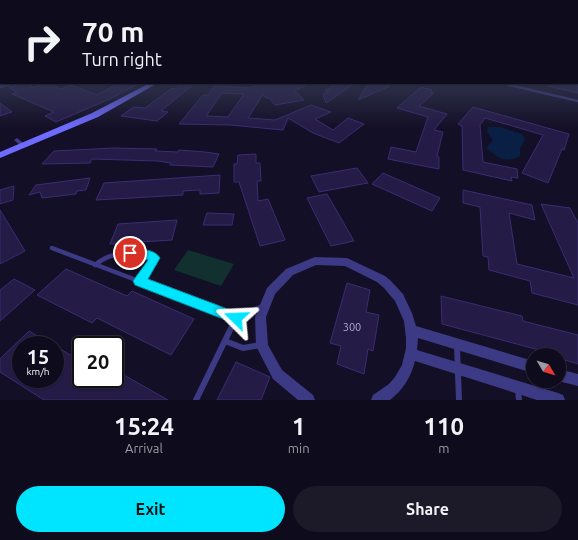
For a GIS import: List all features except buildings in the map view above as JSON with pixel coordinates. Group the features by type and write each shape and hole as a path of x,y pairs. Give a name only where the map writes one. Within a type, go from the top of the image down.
{"main road":[{"path":"0,155 20,143 102,112 141,91"}],"street":[{"path":"308,400 290,390 273,371 262,344 259,328 262,307 270,290 282,276 297,266 333,260 351,263 363,268 386,282 399,298 409,317 412,330 412,354 403,378 387,395 378,400"},
{"path":"412,330 526,365"},
{"path":"412,354 458,369 518,394 558,400"},
{"path":"566,377 578,380"}],"lane":[{"path":"534,91 578,101"},
{"path":"52,248 236,318"},
{"path":"95,265 106,256 130,253 148,255 154,258 148,270 139,281"},
{"path":"196,400 236,318 262,307"},
{"path":"225,341 244,348 262,344"},
{"path":"457,344 459,400"}],"green space":[{"path":"188,250 234,264 221,286 174,270"}],"water":[{"path":"488,127 500,127 522,134 525,139 520,149 520,156 506,160 495,155 486,148 493,140 487,132"}],"route":[{"path":"130,253 148,255 154,258 148,270 139,281 236,318"}]}
